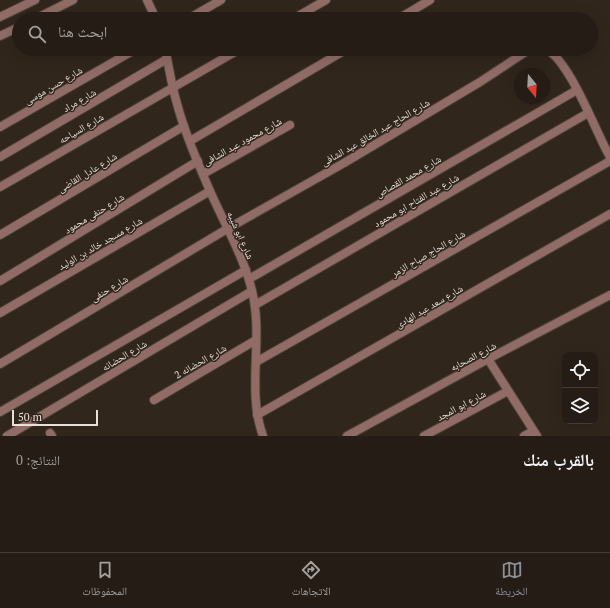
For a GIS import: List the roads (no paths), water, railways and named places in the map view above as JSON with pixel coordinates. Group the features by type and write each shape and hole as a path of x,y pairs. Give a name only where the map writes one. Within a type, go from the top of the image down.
{"street":[{"path":"0,17 35,0"},
{"path":"49,12 73,0"},
{"path":"147,0 153,12"},
{"path":"200,12 221,0"},
{"path":"305,12 326,0"},
{"path":"410,12 430,0"},
{"path":"0,36 12,30"},
{"name":"شارع حسن موسى","path":"0,127 124,56"},
{"name":"شارع ابو شيبه","path":"166,56 184,126 210,191 249,279 255,305 257,415 263,436"},
{"name":"شارع السياحه","path":"0,187 228,56"},
{"path":"190,141 335,56"},
{"name":"شارع الحاج عبد الخالق عبد الشافى","path":"227,229 344,163 480,82 519,56"},
{"path":"555,56 567,70 610,157"},
{"name":"شارع مراد","path":"0,157 167,59"},
{"name":"شارع محمد القصاص","path":"249,279 577,90"},
{"name":"شارع عبد الفتاح ابو محمود","path":"255,305 588,113"},
{"name":"شارع محمود عبد الشافى","path":"203,174 290,125"},
{"name":"شارع عادل القاضى","path":"0,235 184,126"},
{"name":"شارع حنفى محمود","path":"0,281 198,161"},
{"name":"شارع الحاج صباح الزمر","path":"256,362 610,161"},
{"name":"شارع مسجد خالد بن الوليد","path":"0,313 210,191"},
{"name":"شارع سعد عبد الهادى","path":"257,415 610,214"},
{"name":"شارع حنفى","path":"0,364 227,229"},
{"path":"0,412 246,270"},
{"name":"شارع الحضانه","path":"7,436 252,291"},
{"name":"شارع الصحابه","path":"347,436 488,359 610,295"},
{"name":"شارع الحضانه 2","path":"154,400 256,340"},
{"path":"488,359 535,433 524,436"},
{"name":"شارع ابو المجد","path":"424,436 508,392"}]}
